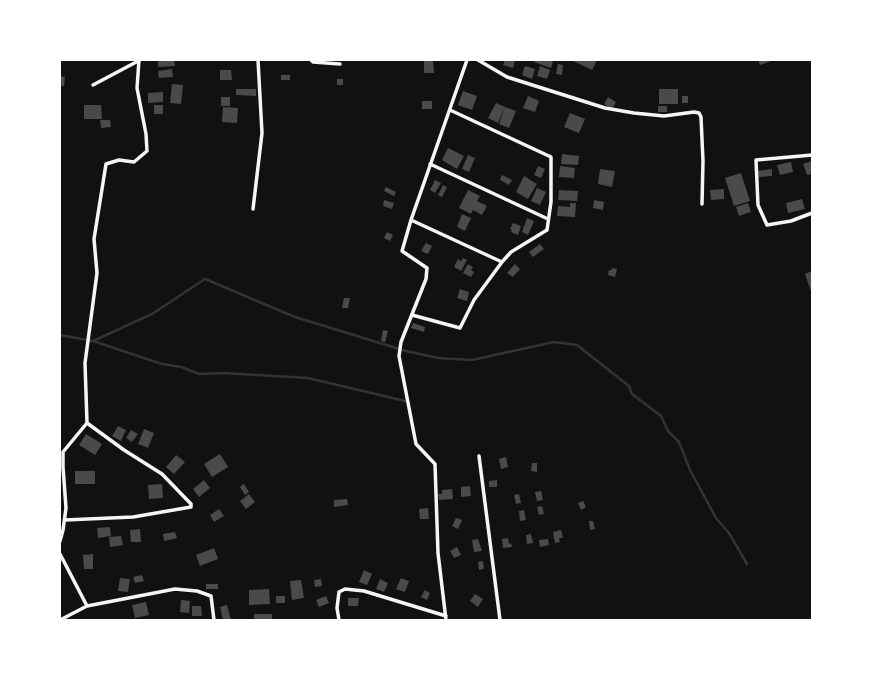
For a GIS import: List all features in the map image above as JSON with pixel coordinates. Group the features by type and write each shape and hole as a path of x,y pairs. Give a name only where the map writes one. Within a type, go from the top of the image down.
{"street":[{"path":"93,85 140,60"},
{"path":"60,541 66,508 62,467 63,452 87,423 85,362 96,273 94,239 106,164 118,160 134,162 147,151 146,134 137,88 140,60"},
{"path":"253,209 262,133 258,60"},
{"path":"311,60 313,62 340,64"},
{"path":"339,620 337,608 339,592 345,589 364,591 446,618 438,553 435,464 416,444 399,356 401,342 426,279 427,268 402,251 411,220 466,60"},
{"path":"478,60 507,77 605,108 634,114 664,116 694,112 699,113 701,117 703,161 702,204"},
{"path":"412,315 460,328 474,300 502,262 511,252 547,230 551,202 551,157 450,110"},
{"path":"812,155 756,160 758,205 767,225 791,221 812,213"},
{"path":"430,164 548,219"},
{"path":"411,220 502,262"},
{"path":"65,520 132,517 191,507 191,504 162,474 124,450 87,423"},
{"path":"479,456 500,620"},
{"path":"60,554 87,606"},
{"path":"60,620 87,606 175,589 197,591 211,596 214,620"}],"building":[{"path":"158,60 174,60 175,66 158,67"},
{"path":"424,60 433,60 434,73 424,73"},
{"path":"505,60 515,60 513,68 503,65"},
{"path":"535,60 553,61 551,68 534,62"},
{"path":"597,60 592,70 573,61"},
{"path":"758,60 774,60 760,65"},
{"path":"558,64 563,65 562,75 556,74"},
{"path":"525,66 535,69 532,79 522,75"},
{"path":"540,66 550,70 547,79 537,76"},
{"path":"172,69 173,77 159,78 158,71"},
{"path":"220,70 231,70 232,80 220,80"},
{"path":"281,75 290,75 290,80 281,80"},
{"path":"60,76 65,77 64,86 60,86"},
{"path":"337,79 343,79 343,85 337,85"},
{"path":"172,84 183,85 181,104 170,103"},
{"path":"236,89 256,89 256,96 236,95"},
{"path":"659,89 678,89 678,104 659,104"},
{"path":"463,91 477,96 472,110 458,105"},
{"path":"163,92 163,102 148,103 148,93"},
{"path":"528,96 539,101 535,112 523,108"},
{"path":"682,96 688,96 688,103 682,103"},
{"path":"221,97 230,97 230,106 221,106"},
{"path":"608,97 616,102 612,109 604,104"},
{"path":"422,101 432,101 432,109 422,109"},
{"path":"496,103 505,107 498,123 488,118"},
{"path":"84,105 101,105 102,119 84,119"},
{"path":"154,105 163,105 163,114 154,114"},
{"path":"658,106 667,106 667,112 658,112"},
{"path":"223,107 238,108 237,123 222,122"},
{"path":"505,107 516,111 509,128 499,124"},
{"path":"570,113 585,119 579,133 564,127"},
{"path":"100,120 110,120 111,127 101,128"},
{"path":"448,148 464,156 457,169 442,160"},
{"path":"562,154 579,156 578,165 561,164"},
{"path":"468,155 475,158 469,172 462,169"},
{"path":"812,161 812,174 807,175 803,164"},
{"path":"791,162 793,172 780,175 777,165"},
{"path":"538,166 545,169 541,178 534,175"},
{"path":"560,166 575,168 574,178 559,177"},
{"path":"600,169 615,171 612,187 598,184"},
{"path":"772,169 772,176 759,177 758,171"},
{"path":"741,173 750,201 734,206 725,178"},
{"path":"502,175 512,180 509,185 500,180"},
{"path":"524,176 537,184 528,199 516,192"},
{"path":"435,180 441,183 435,193 430,190"},
{"path":"443,185 447,187 442,197 438,195"},
{"path":"386,187 396,192 394,196 384,191"},
{"path":"537,188 546,192 540,205 531,201"},
{"path":"724,189 724,199 711,200 710,190"},
{"path":"468,190 480,196 477,201 487,206 482,215 473,210 471,214 459,208"},
{"path":"559,190 578,191 577,201 558,200"},
{"path":"802,199 805,209 788,213 786,203"},
{"path":"384,200 394,203 392,209 383,206"},
{"path":"594,200 604,202 603,210 593,208"},
{"path":"570,203 576,203 575,217 557,216 558,206 570,207"},
{"path":"748,203 751,212 739,216 736,207"},
{"path":"462,214 471,218 465,231 457,227"},
{"path":"527,218 534,221 528,235 522,232"},
{"path":"513,223 521,226 518,235 511,232 512,230 510,229"},
{"path":"387,232 393,235 390,241 384,238"},
{"path":"426,243 432,246 428,254 421,251"},
{"path":"540,244 544,249 533,257 529,252"},
{"path":"463,258 467,260 461,271 454,267 458,259 461,261"},
{"path":"468,264 473,267 471,270 474,272 471,277 463,273"},
{"path":"515,264 520,269 513,277 507,273"},
{"path":"612,268 617,269 615,277 608,275 609,270 612,270"},
{"path":"812,271 812,294 805,274"},
{"path":"460,289 469,292 467,301 457,298"},
{"path":"344,298 350,298 348,308 342,308"},
{"path":"413,323 425,327 424,332 411,328"},
{"path":"383,330 388,331 385,342 381,341"},
{"path":"118,426 126,430 121,441 112,436"},
{"path":"144,429 154,433 148,448 138,444"},
{"path":"131,430 138,434 132,442 126,438"},
{"path":"86,434 102,444 95,455 79,445"},
{"path":"220,454 228,467 212,477 204,464"},
{"path":"176,455 185,462 174,474 166,467"},
{"path":"506,457 508,467 501,469 499,459"},
{"path":"532,463 537,463 537,472 531,471"},
{"path":"75,471 95,471 95,484 75,484"},
{"path":"204,480 210,488 199,497 193,489"},
{"path":"497,480 497,487 489,487 489,481"},
{"path":"162,484 163,498 149,499 148,485"},
{"path":"244,484 249,492 245,495 240,487"},
{"path":"470,486 471,496 461,497 461,487"},
{"path":"452,489 453,499 439,500 438,494 442,494 442,490"},
{"path":"541,491 543,500 537,501 535,492"},
{"path":"249,494 255,502 246,509 240,501"},
{"path":"519,494 521,503 516,504 514,495"},
{"path":"347,499 348,505 334,507 334,500"},
{"path":"583,501 586,507 581,510 578,503"},
{"path":"542,506 544,514 539,515 537,507"},
{"path":"428,508 429,519 420,519 419,509"},
{"path":"219,509 224,516 214,522 210,515"},
{"path":"524,510 526,520 520,521 519,511"},
{"path":"456,518 462,520 458,529 452,526"},
{"path":"589,521 593,521 595,529 590,530"},
{"path":"110,527 111,536 98,538 97,528"},
{"path":"140,529 141,542 131,542 130,530"},
{"path":"561,530 563,538 559,538 560,542 555,543 553,532"},
{"path":"175,532 177,538 164,541 163,534"},
{"path":"531,534 533,543 527,544 526,535"},
{"path":"121,536 123,545 110,547 109,537"},
{"path":"508,538 509,544 511,543 512,547 503,548 502,539"},
{"path":"478,539 482,551 474,552 472,540"},
{"path":"548,539 549,545 540,547 539,540"},
{"path":"457,547 461,555 454,558 450,551"},
{"path":"214,548 218,559 200,566 196,555"},
{"path":"93,554 93,569 84,569 83,555"},
{"path":"483,561 484,569 479,570 478,562"},
{"path":"364,570 372,574 367,585 359,582"},
{"path":"142,575 144,581 135,583 133,577"},
{"path":"120,578 130,579 128,592 118,591"},
{"path":"401,578 409,581 405,592 396,589"},
{"path":"321,579 322,586 315,587 314,580"},
{"path":"380,579 388,583 384,592 376,589"},
{"path":"301,580 304,598 292,600 290,581"},
{"path":"206,584 218,584 218,589 206,589"},
{"path":"269,589 270,604 249,605 249,590"},
{"path":"425,590 430,593 427,600 421,597"},
{"path":"475,594 483,599 478,607 470,601"},
{"path":"276,596 285,596 285,603 276,603"},
{"path":"326,596 329,603 319,607 316,600"},
{"path":"348,598 359,598 358,606 348,606"},
{"path":"181,600 190,601 189,613 180,612"},
{"path":"146,602 149,615 135,618 132,605"},
{"path":"227,605 231,620 223,620 220,607"},
{"path":"192,606 201,606 202,616 192,616"},
{"path":"254,614 272,614 272,620 254,620"}],"waterway":[{"path":"93,341 152,314 205,279 295,317 406,351 438,358 472,360 554,342 577,345 629,386 632,394 661,416 668,431 679,442 690,470 716,518 729,533 747,564"},
{"path":"60,335 93,341 162,364 181,367 199,374 223,373 308,378 405,401"}]}
